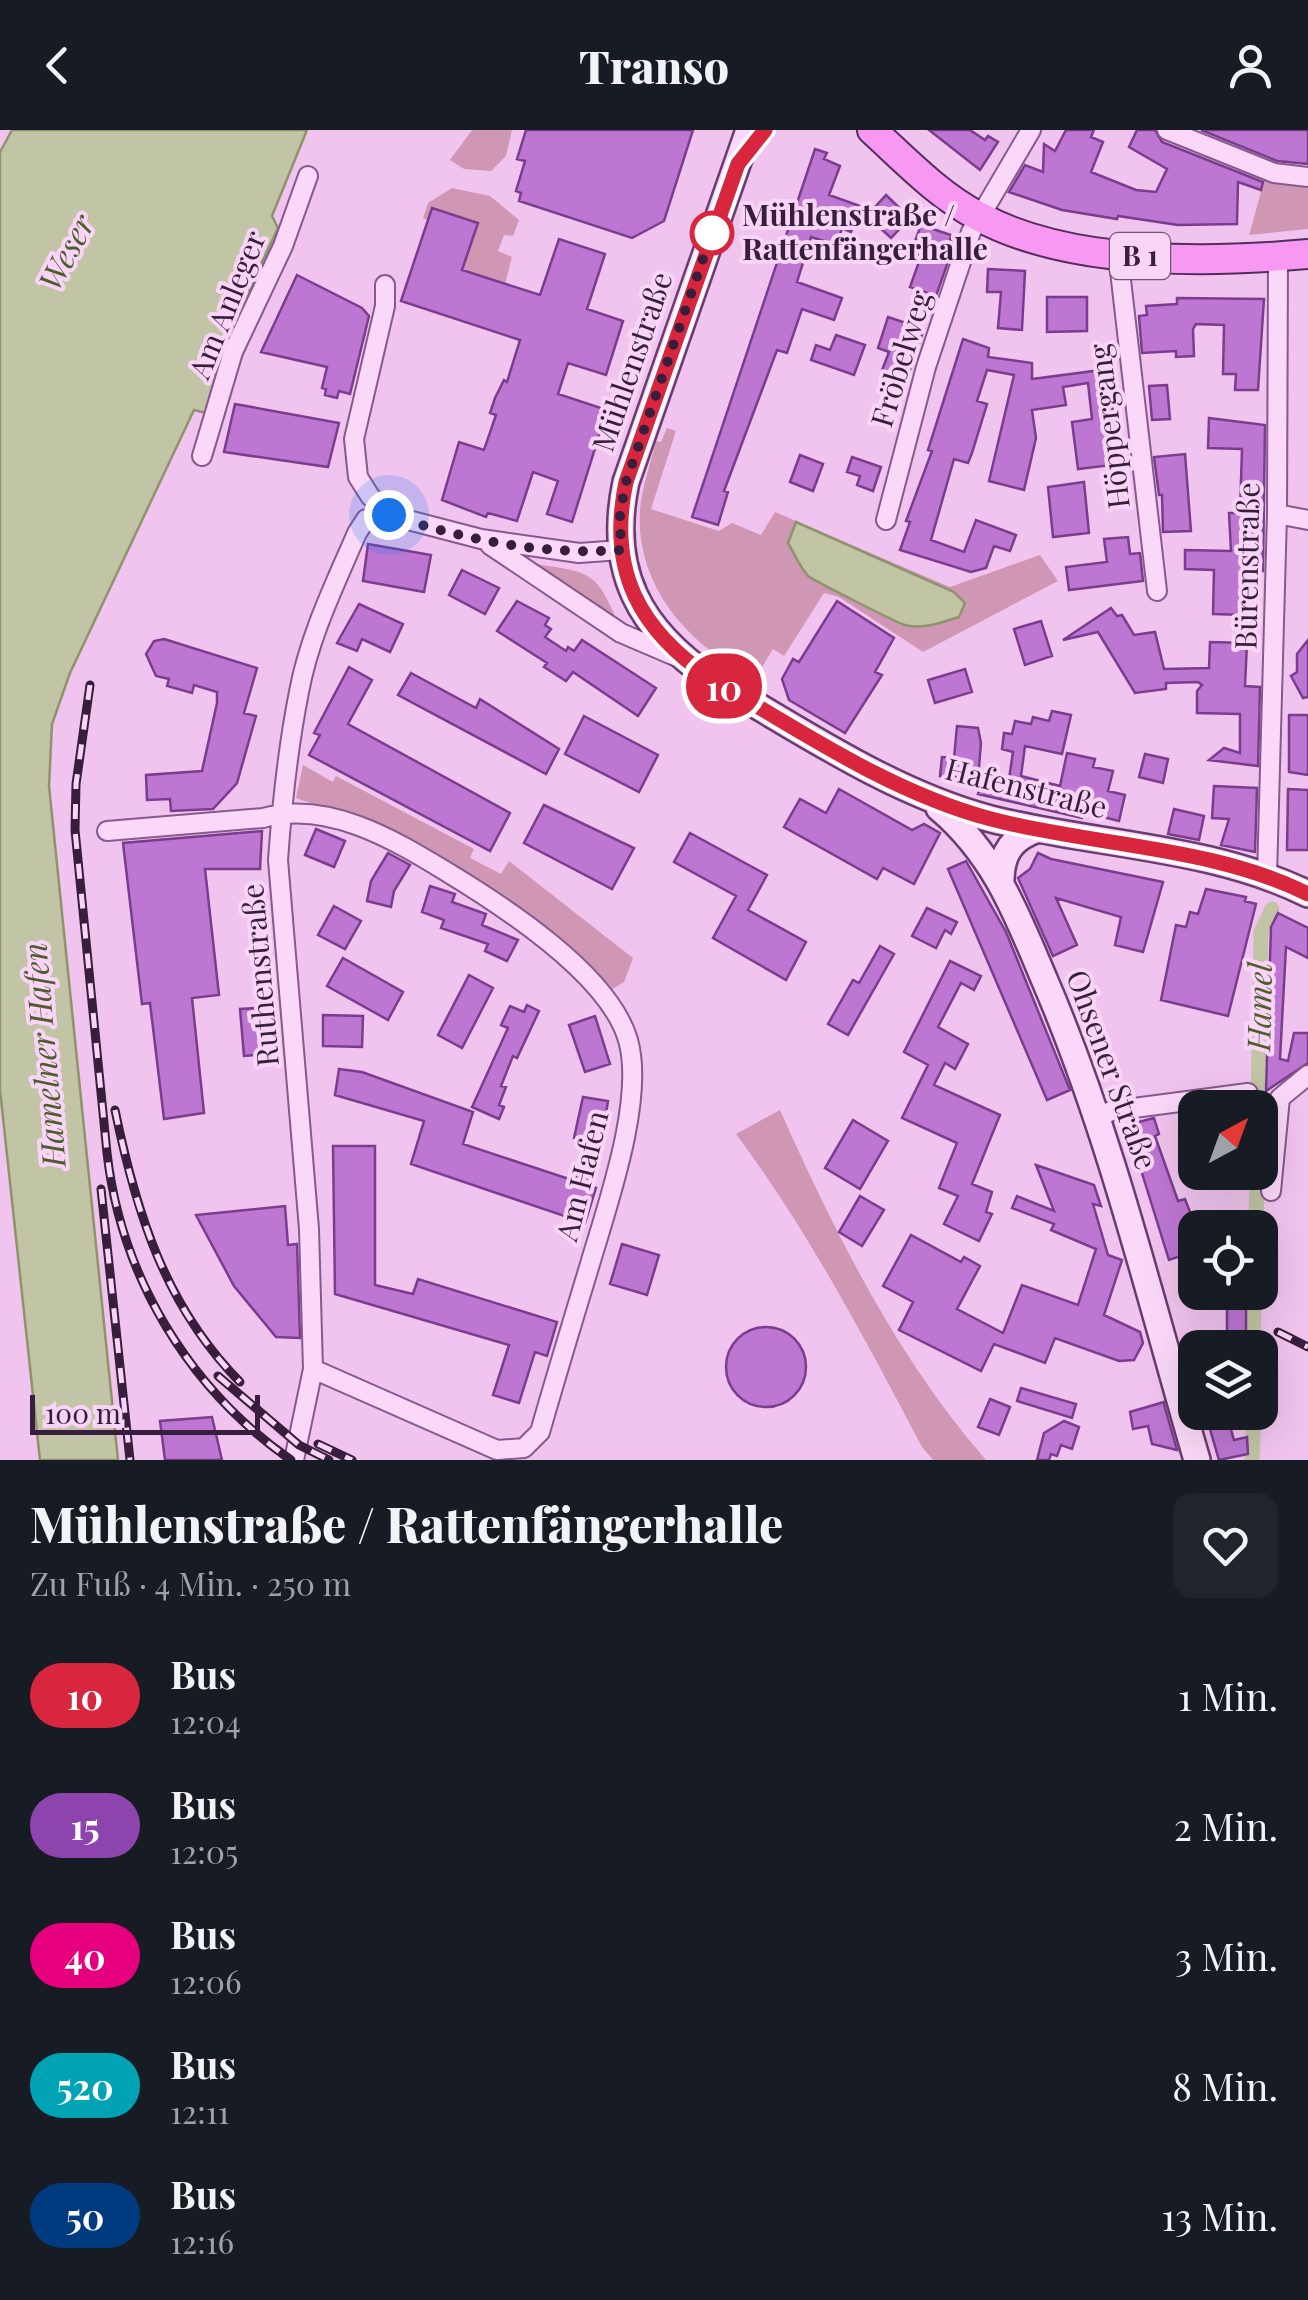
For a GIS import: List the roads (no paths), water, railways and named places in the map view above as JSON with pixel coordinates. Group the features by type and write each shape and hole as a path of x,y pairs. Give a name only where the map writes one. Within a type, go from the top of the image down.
{"main road":[{"name":"Mühlenstraße","path":"644,618 621,550 620,513 626,482 749,130"},
{"path":"738,164 765,130"},
{"name":"B 1","path":"872,130 932,184 978,216 1024,234 1118,254 1308,254"},
{"name":"Hafenstraße","path":"644,618 682,659 744,698 923,796 1038,829 1267,876 1308,894"},
{"name":"Ohsener Straße","path":"923,796 967,833 1001,879 1066,1030 1098,1118 1197,1460"},
{"path":"1001,879 1007,849 1015,840 1038,829"}],"street":[{"name":"Fröbelweg","path":"886,520 926,366 978,216 1031,130"},
{"path":"1168,130 1274,173 1308,177"},
{"name":"Am Anleger","path":"202,456 233,352 283,246 308,176"},
{"name":"Höppergang","path":"1118,254 1157,591"},
{"name":"Bürenstraße","path":"1267,876 1277,514 1278,257"},
{"path":"384,285 385,306 354,458 358,478 389,515"},
{"path":"1277,514 1308,520"},
{"name":"Hafenstraße","path":"389,515 482,539 578,553 621,550"},
{"name":"Ruthenstraße","path":"294,1460 313,1368 309,1229 278,860 282,812 299,690 310,648 357,533 366,519 389,515"},
{"name":"Hafenstraße","path":"482,539 620,633 682,659"},
{"name":"Am Hafen","path":"108,831 262,818 282,812 338,818 412,851 502,905 560,952 609,1004 628,1041 630,1102 620,1160 540,1432 524,1448 497,1450 313,1368"},
{"path":"1271,1191 1280,1098 1308,1075"},
{"path":"1098,1118 1111,1110 1178,1102"}],"water":[{"path":"12,130 307,130 272,216 278,228 223,346 206,413 194,410 70,673 52,724 49,786 118,1460 40,1460 0,1090 0,152"},
{"path":"796,522 954,592 965,603 959,617 926,626 905,625 813,579 788,543"}],"waterway":[{"name":"Hamel","path":"1258,1090 1261,932 1272,909"},
{"name":"Hamel","path":"1256,1210 1257,1190"},
{"name":"Hamel","path":"1253,1330 1254,1310"},
{"name":"Hamel","path":"1252,1460 1253,1430"}],"railway":[{"path":"90,685 76,784 75,830 115,1199 144,1286 166,1326 221,1400 291,1460"},
{"path":"115,1110 133,1185 157,1256 192,1322 240,1382"},
{"path":"101,1189 130,1460"},
{"path":"1278,1332 1308,1347"},
{"path":"218,1376 299,1445 329,1460"},
{"path":"318,1444 352,1460"}],"place":[{"name":"Mühlenstraße / Rattenfängerhalle","path":"712,233"}],"water label":[{"name":"Weser","path":"67,253"},
{"name":"Hamelner Hafen","path":"45,1055"}]}
